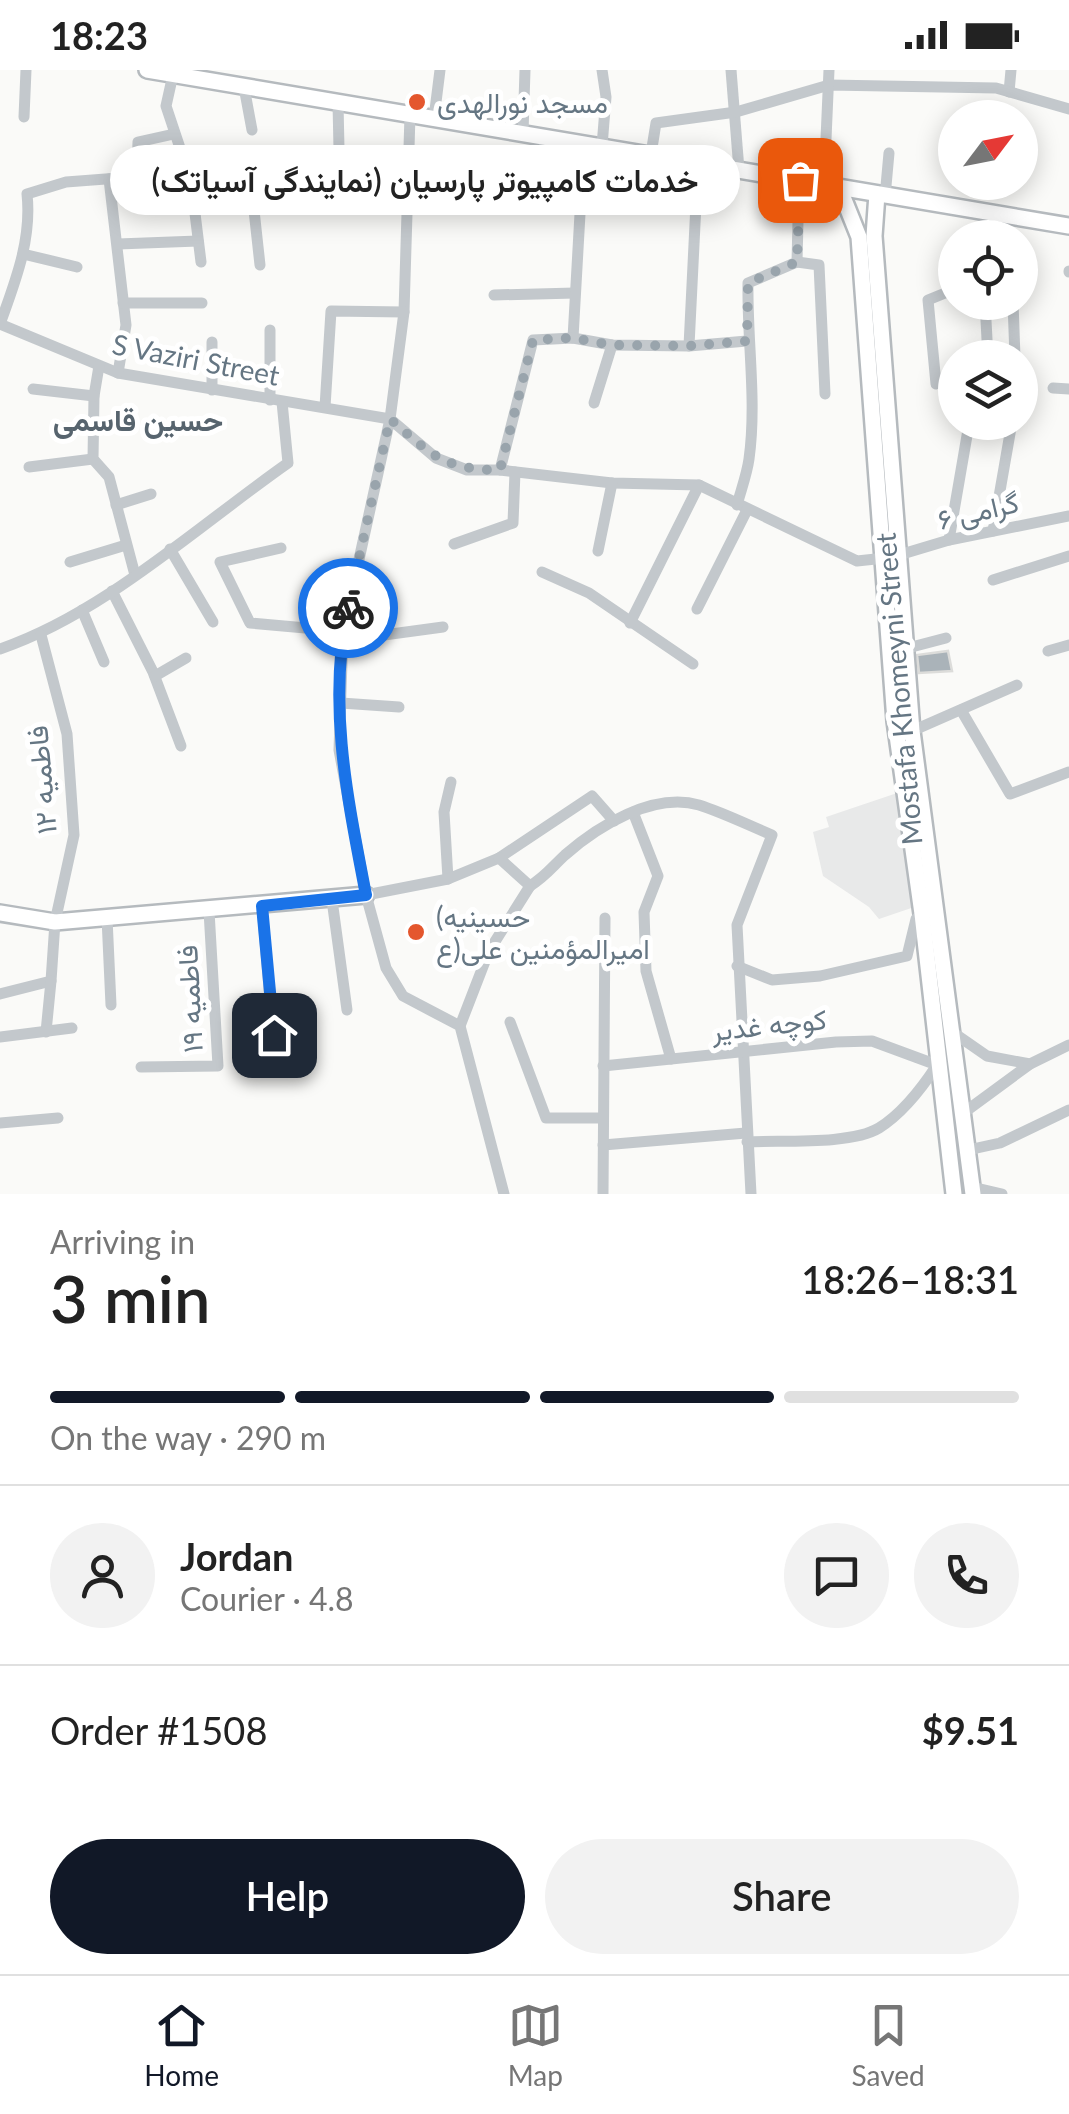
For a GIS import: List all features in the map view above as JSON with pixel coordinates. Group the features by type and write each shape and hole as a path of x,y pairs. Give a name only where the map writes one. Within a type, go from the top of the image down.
{"main road":[{"path":"148,70 235,80 338,103 1069,226"},
{"name":"Mostafa Khomeyni Street","path":"831,186 866,236"},
{"name":"Mostafa Khomeyni Street","path":"881,195 866,236 892,556 972,1190"},
{"name":"Mostafa Khomeyni Street","path":"892,556 896,722 954,1194"},
{"path":"0,914 55,922 366,895"}],"street":[{"path":"24,116 26,70"},
{"path":"434,118 440,70"},
{"path":"523,133 525,70"},
{"path":"602,70 606,98 602,146"},
{"path":"731,70 739,170"},
{"path":"829,70 831,186"},
{"path":"1009,92 1010,70"},
{"path":"172,73 166,106 190,181 201,262"},
{"path":"235,80 252,130"},
{"path":"651,154 656,123 736,112 829,85 996,88 1069,109"},
{"path":"338,103 339,149"},
{"path":"410,115 404,312 390,419 343,632 340,750 366,895 386,968 403,996 460,1026"},
{"path":"0,324 23,254 29,213 27,194 66,182 136,175 138,142 174,134"},
{"path":"542,189 544,137"},
{"path":"572,338 584,143"},
{"path":"881,195 889,152"},
{"path":"689,346 698,162"},
{"path":"108,179 126,325 118,374"},
{"path":"190,181 217,179 229,195 308,188"},
{"path":"797,262 800,180"},
{"path":"252,192 260,265"},
{"path":"580,206 622,206"},
{"path":"118,244 198,241"},
{"path":"23,254 77,266"},
{"path":"697,609 742,508 752,406 748,283 797,262 819,265 825,394"},
{"path":"494,295 575,294"},
{"path":"936,384 928,300 938,296"},
{"path":"124,303 202,303"},
{"path":"325,407 331,312 404,312"},
{"name":"S Vaziri Street","path":"0,324 118,374 390,419"},
{"path":"0,649 41,635 112,592 288,463 276,401 270,330"},
{"path":"500,470 533,340 572,338 612,345 689,346 747,341"},
{"path":"212,342 212,390"},
{"path":"594,403 612,345"},
{"path":"99,366 94,396 93,459 109,477 135,575"},
{"path":"1053,388 1069,389"},
{"path":"33,389 94,396"},
{"path":"390,419 436,458 467,470 699,486 857,561 892,556"},
{"path":"950,540 969,440"},
{"path":"993,532 1009,440"},
{"path":"30,467 93,459"},
{"path":"454,544 513,523 515,472"},
{"path":"598,550 612,483"},
{"path":"630,623 699,486"},
{"path":"116,505 150,494"},
{"name":"گرامی ۶","path":"892,556 1069,516"},
{"path":"70,562 126,545"},
{"path":"170,548 213,622"},
{"path":"281,548 220,562 250,622 384,635 443,628"},
{"path":"992,580 1069,556"},
{"path":"542,572 589,593 693,664"},
{"path":"112,592 155,676 181,746"},
{"path":"82,610 104,662"},
{"name":"فاطمیه ۱۲","path":"41,635 67,734 74,835 55,922 46,1032"},
{"path":"904,649 946,638"},
{"path":"1048,652 1069,645"},
{"path":"155,676 186,658"},
{"path":"912,730 1017,685"},
{"path":"341,703 399,707"},
{"path":"961,710 1010,794 1069,772"},
{"path":"448,879 444,812 451,782"},
{"path":"366,895 448,879 498,858 592,796 614,821"},
{"path":"504,1194 460,1026 489,951 530,886 550,874 562,857 633,812 695,804 772,834 737,924 752,1194"},
{"path":"633,812 658,876 644,912 646,972 671,1059"},
{"path":"498,858 530,886"},
{"path":"332,900 346,1010"},
{"path":"262,906 274,1035"},
{"name":"فاطمیه ۱۹","path":"141,1067 218,1066 209,911"},
{"path":"738,966 772,980 820,976 907,956 916,919 922,914"},
{"path":"107,918 111,1005"},
{"path":"603,1194 605,918"},
{"path":"0,994 51,981"},
{"path":"510,1022 546,1118 603,1118"},
{"path":"0,1037 72,1028"},
{"path":"951,1032 987,1056 1030,1064"},
{"name":"کوچه غدیر","path":"603,1066 836,1042 872,1042 937,1064"},
{"path":"962,1114 1030,1064 1069,1045"},
{"path":"603,1145 853,1136 878,1129 924,1085 937,1064"},
{"path":"968,1150 1000,1143 1069,1110"},
{"path":"0,1123 58,1118"},
{"path":"972,1190 1002,1194"}],"shaded area":[{"path":"906,790 926,903 879,919 869,907 823,876 813,832 829,827 826,817"}],"building":[{"path":"948,651 952,671 919,673 917,655"}],"way so far":[{"path":"348,608 390,419 436,458 467,470 500,470 533,340 572,338 612,345 689,346 747,341 748,283 797,262 800,180"}],"place":[{"name":"مسجد نورالهدی","path":"417,102"},
{"name":"خدمات کامپیوتر پارسیان (نمایندگی آسیاتک)","path":"800,180"},
{"name":"(حسینیه امیرالمؤمنین علی(ع","path":"416,932"}],"district":[{"name":"حسین قاسمی","path":"138,419"}],"route":[{"path":"274,1035 262,906 366,895 340,750 343,632 348,608"}]}
